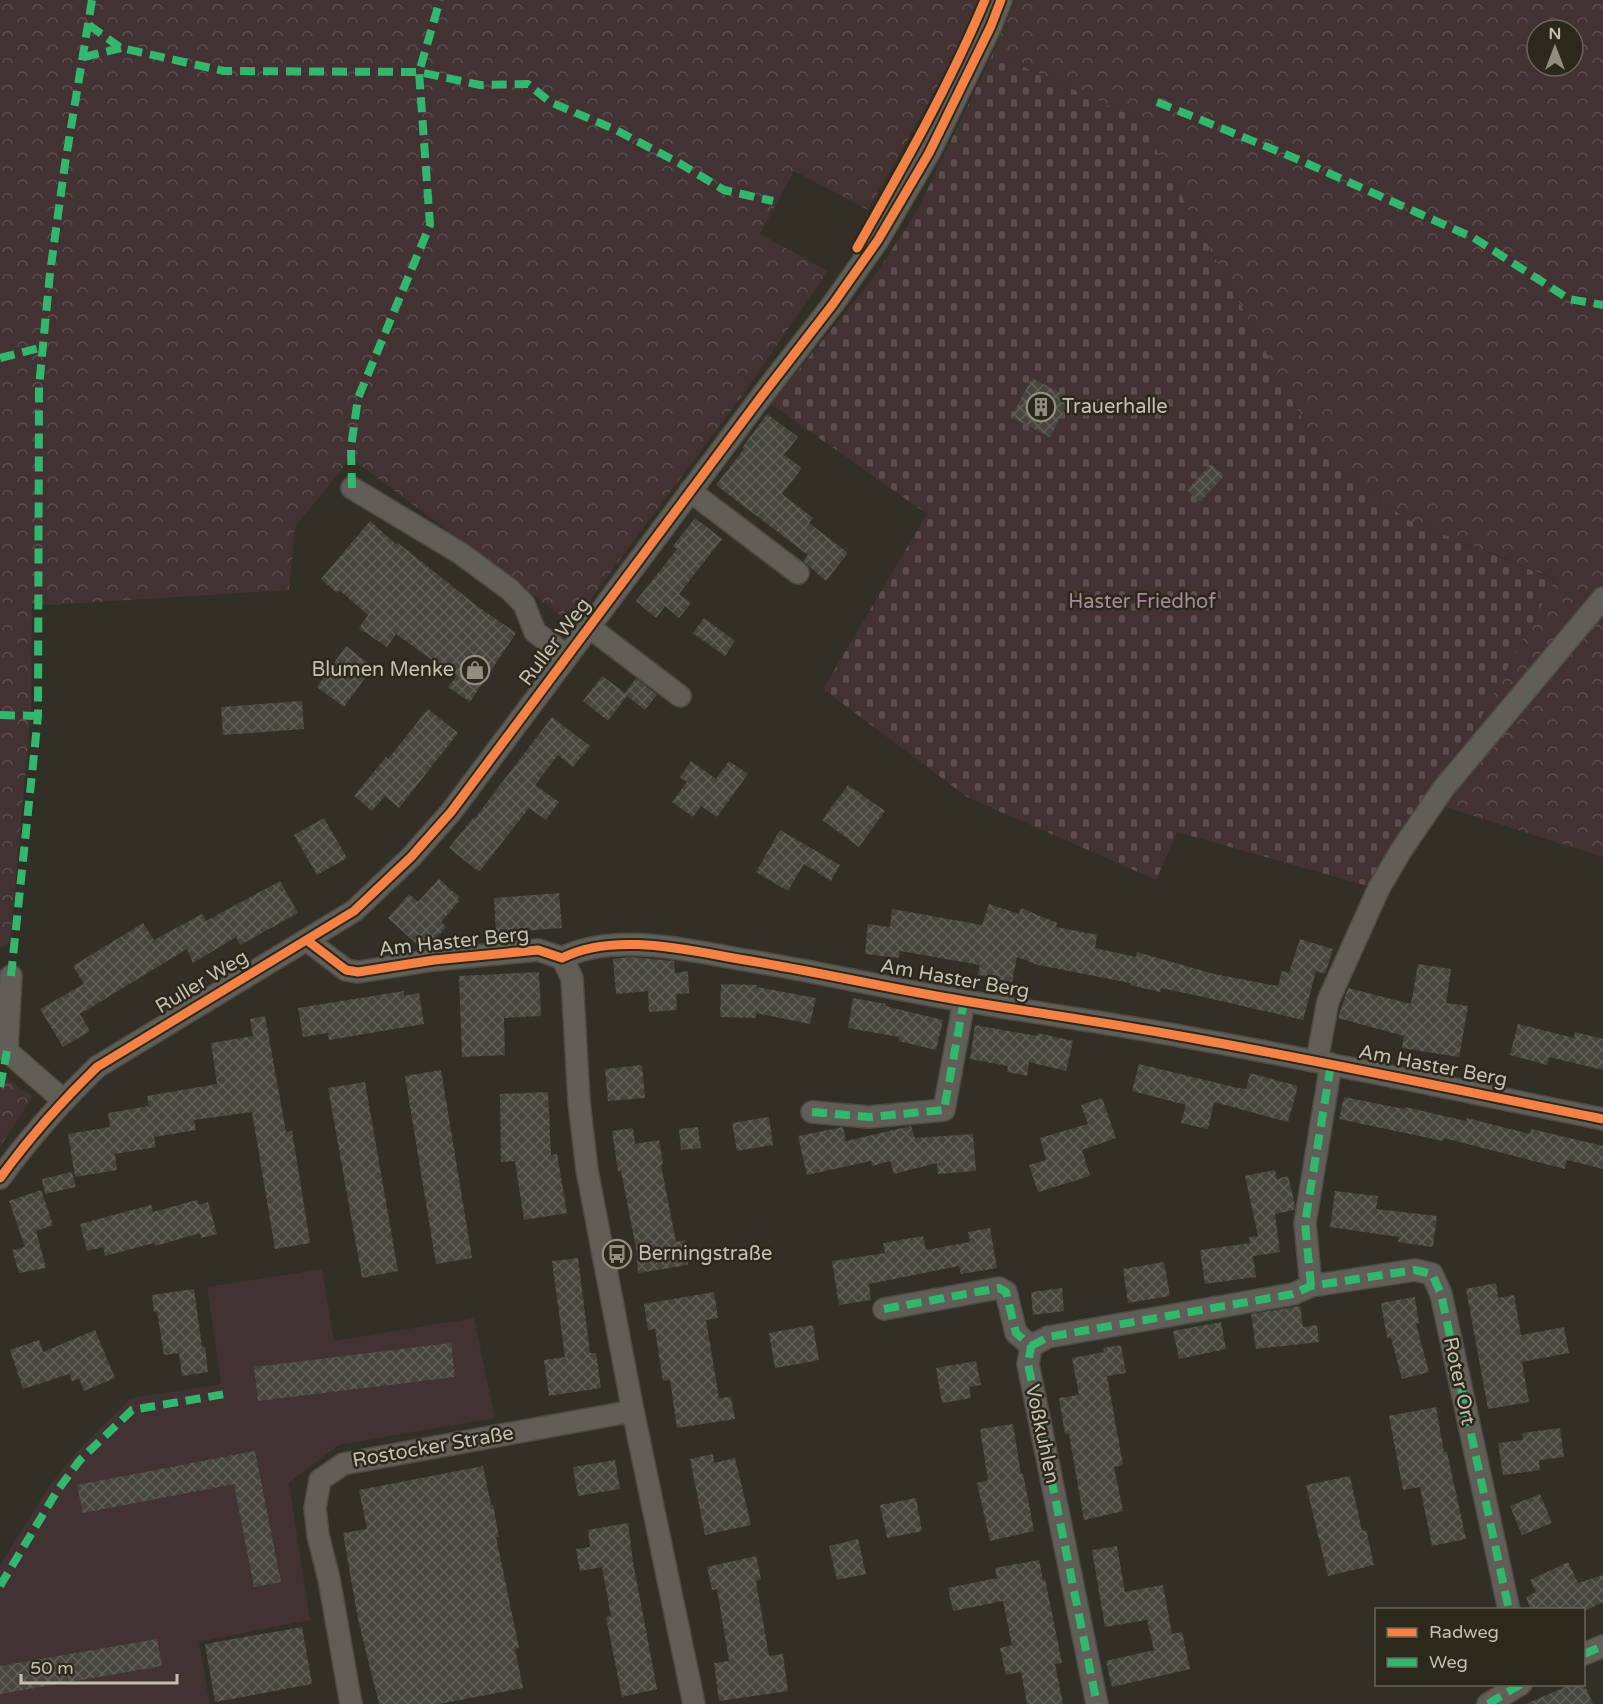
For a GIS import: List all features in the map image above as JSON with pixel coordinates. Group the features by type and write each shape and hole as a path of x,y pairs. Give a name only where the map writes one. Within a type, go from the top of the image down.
{"street":[{"name":"Ruller Weg","path":"0,1179 24,1145 63,1100 97,1066 191,1008 308,941 354,911 411,857 451,812 690,491 833,304 878,240 929,153 991,26 1001,0"},
{"path":"352,488 460,553 509,589 524,604 535,632 567,656"},
{"path":"690,491 798,573"},
{"path":"1311,1286 1305,1223 1324,1063 1328,1000 1379,888 1402,849 1443,789 1603,598"},
{"path":"589,627 680,696"},
{"name":"Am Haster Berg","path":"308,941 346,970 358,972 434,960 538,950 562,958 576,951 608,945 649,945 804,969 964,1001 1180,1035 1603,1119"},
{"path":"562,958 572,978 579,1102 587,1170 633,1412 694,1704"},
{"path":"11,976 7,1051 63,1100"},
{"name":"Am Haster Berg","path":"812,1113 868,1117 944,1110 964,1001"},
{"name":"Roter Ort","path":"1031,1347 1048,1338 1293,1294 1311,1286 1415,1270 1432,1274 1441,1294 1509,1608"},
{"path":"884,1309 999,1288 1006,1292 1016,1333 1031,1347"},
{"name":"Voßkuhlen","path":"1031,1347 1028,1364 1098,1704"},
{"name":"Rostocker Straße","path":"351,1704 331,1588 318,1535 315,1508 320,1480 343,1464 633,1412"},
{"path":"1585,1654 1603,1646"},
{"path":"1488,1704 1518,1686"}],"green space":[{"path":"0,0 979,0 962,43 868,210 794,171 760,234 828,271 746,390 572,624 351,458 295,527 289,590 48,605 32,604 31,710 10,943 0,948"},
{"path":"1015,0 1603,0 1603,857 1433,803 1555,579 1406,519 1321,454 1140,120 993,53"},
{"name":"Haster Friedhof","path":"993,53 1140,120 1321,454 1406,519 1555,580 1466,745 1368,886 1177,832 1156,880 967,797 823,689 927,514 771,404 876,274 917,211"},
{"path":"0,1075 33,1096 0,1147"},
{"path":"322,1269 334,1341 474,1318 495,1418 339,1445 289,1483 310,1620 199,1642 210,1704 0,1704 0,1565 50,1485 74,1455 131,1398 221,1384 207,1287"}],"building":[{"name":"Trauerhalle","path":"1032,378 1070,398 1050,437 1011,417"},
{"path":"767,414 798,437 784,455 802,468 782,494 813,518 809,523 848,553 826,581 803,561 808,555 716,485"},
{"path":"1211,464 1224,476 1200,502 1187,490"},
{"path":"695,518 722,539 679,594 691,603 679,618 665,606 656,618 636,601 677,549 673,546"},
{"path":"370,521 397,545 398,543 477,606 516,633 470,702 448,687 456,677 396,634 387,647 359,628 368,615 339,590 337,593 321,579"},
{"path":"704,618 735,641 725,656 693,633"},
{"path":"346,646 373,667 344,707 317,687"},
{"path":"602,676 625,693 636,678 657,695 645,710 627,696 608,721 583,701"},
{"path":"302,701 304,729 223,735 221,707"},
{"path":"428,709 458,733 399,808 385,796 372,811 354,796 386,757 388,759"},
{"path":"552,717 590,746 573,767 558,755 535,785 559,802 546,820 529,808 479,872 449,848 475,818"},
{"path":"691,761 716,779 729,761 748,774 717,817 701,806 693,817 672,802 687,782 680,777"},
{"path":"848,785 885,811 859,847 822,820"},
{"path":"324,818 347,858 317,875 294,835"},
{"path":"780,830 840,865 831,881 804,864 788,891 756,872"},
{"path":"439,879 459,897 456,901 460,900 441,922 446,927 427,948 422,949 388,918 409,894 418,902"},
{"path":"280,881 298,913 240,945 236,937 193,963 187,949 80,1014 90,1031 63,1047 40,1009 84,984 73,966 143,923 154,940 202,914 206,921"},
{"path":"559,893 562,928 496,933 494,898"},
{"path":"989,904 1019,914 1021,908 1057,923 1056,927 1097,935 1095,948 1136,957 1137,952 1214,974 1278,986 1282,971 1289,973 1300,939 1333,949 1325,974 1316,971 1303,1020 1161,988 1160,992 1130,985 1130,983 1038,965 1017,957 1012,982 978,975 980,965 900,951 899,958 865,954 868,924 890,927 892,909 982,925"},
{"path":"631,957 674,961 675,973 688,971 689,993 676,994 677,1010 649,1012 648,991 616,994 613,959"},
{"path":"1418,964 1451,969 1446,1003 1468,1006 1459,1057 1402,1048 1404,1036 1338,1018 1348,988 1411,1004"},
{"path":"539,972 541,1016 504,1018 505,1055 462,1057 459,976"},
{"path":"721,984 757,985 757,987 816,998 810,1024 756,1013 756,1018 720,1017"},
{"path":"404,991 404,996 419,993 424,1024 329,1040 328,1033 303,1037 298,1008"},
{"path":"853,998 886,1004 885,1006 943,1020 936,1050 898,1041 899,1037 848,1028"},
{"path":"265,1016 286,1132 292,1131 310,1243 275,1249 252,1112 194,1120 196,1130 154,1137 156,1147 115,1154 117,1170 75,1177 68,1134 110,1127 108,1113 149,1106 147,1096 217,1084 211,1043 253,1036 250,1019"},
{"path":"1518,1024 1574,1038 1575,1032 1603,1039 1603,1070 1549,1057 1547,1065 1510,1055"},
{"path":"975,1025 1037,1036 1038,1033 1073,1041 1066,1071 1029,1062 1027,1076 1007,1072 1008,1066 970,1059"},
{"path":"1139,1064 1238,1088 1246,1089 1250,1073 1298,1086 1288,1122 1214,1102 1208,1129 1181,1123 1186,1105 1132,1091"},
{"path":"642,1065 645,1098 608,1101 605,1069"},
{"path":"441,1070 472,1258 436,1264 405,1076"},
{"path":"365,1082 398,1271 362,1278 328,1088"},
{"path":"548,1092 551,1155 557,1154 567,1213 524,1220 515,1161 501,1162 500,1094"},
{"path":"1344,1097 1404,1109 1405,1107 1466,1121 1467,1118 1530,1134 1531,1129 1603,1146 1603,1169 1567,1160 1565,1169 1444,1138 1443,1141 1339,1119"},
{"path":"1102,1098 1116,1138 1082,1150 1090,1176 1038,1192 1029,1165 1046,1160 1040,1138 1088,1124 1081,1105"},
{"path":"769,1117 773,1145 737,1151 732,1123"},
{"path":"911,1126 915,1138 973,1134 976,1171 938,1174 937,1163 894,1174 890,1161 872,1166 871,1161 807,1175 798,1136 843,1127 846,1141"},
{"path":"698,1127 701,1148 681,1150 679,1129"},
{"path":"633,1128 635,1144 659,1140 663,1164 661,1165 676,1242 685,1240 688,1265 638,1273 636,1248 621,1171 618,1171 612,1131"},
{"path":"1275,1170 1277,1179 1288,1176 1295,1205 1294,1210 1275,1214 1280,1252 1253,1256 1256,1277 1205,1284 1200,1250 1250,1243 1249,1237 1258,1236 1245,1176"},
{"path":"72,1172 76,1187 45,1194 42,1179"},
{"path":"41,1190 53,1225 36,1231 46,1268 19,1273 12,1250 25,1247 9,1201"},
{"path":"1335,1191 1378,1196 1376,1209 1437,1216 1433,1247 1398,1242 1399,1237 1330,1227"},
{"path":"197,1200 199,1205 208,1202 217,1234 201,1238 200,1233 155,1246 154,1243 105,1256 103,1247 87,1251 80,1224 151,1205 153,1212"},
{"path":"990,1228 997,1268 961,1274 959,1266 869,1284 871,1300 839,1305 832,1261 885,1253 883,1243 923,1236 926,1250 970,1242 968,1232"},
{"path":"578,1258 590,1353 596,1353 601,1388 549,1396 544,1360 565,1357 552,1261"},
{"path":"1164,1262 1170,1296 1128,1303 1123,1269"},
{"path":"1496,1283 1498,1298 1514,1295 1521,1335 1564,1327 1569,1353 1522,1362 1529,1402 1488,1409 1466,1289"},
{"path":"1062,1288 1064,1311 1033,1315 1031,1292"},
{"path":"194,1289 208,1372 182,1376 179,1353 164,1355 152,1295"},
{"path":"714,1292 718,1318 706,1320 719,1398 731,1397 735,1419 677,1428 670,1380 663,1381 655,1329 648,1330 644,1304"},
{"path":"1415,1297 1419,1323 1416,1324 1429,1372 1402,1379 1391,1338 1387,1338 1381,1303"},
{"path":"1300,1306 1303,1327 1317,1325 1319,1342 1256,1349 1251,1314"},
{"path":"1221,1322 1226,1349 1179,1359 1173,1331"},
{"path":"813,1325 819,1360 775,1368 769,1333"},
{"path":"95,1330 115,1378 84,1391 79,1379 72,1381 69,1374 23,1389 10,1350 39,1340 43,1352"},
{"path":"451,1343 455,1377 258,1401 254,1367"},
{"path":"1121,1345 1126,1373 1107,1376 1123,1465 1114,1467 1123,1511 1084,1520 1069,1434 1065,1434 1059,1398 1079,1395 1072,1358 1104,1352 1103,1348"},
{"path":"976,1361 981,1385 969,1387 971,1398 942,1403 936,1368"},
{"path":"1436,1407 1444,1452 1447,1452 1466,1539 1432,1546 1420,1487 1403,1490 1389,1416"},
{"path":"1013,1424 1034,1531 990,1541 977,1483 988,1480 980,1429"},
{"path":"1560,1428 1564,1457 1539,1460 1540,1470 1503,1475 1498,1443 1523,1440 1522,1433"},
{"path":"255,1451 281,1582 254,1587 234,1484 83,1513 77,1485"},
{"path":"713,1454 714,1463 735,1458 751,1525 705,1535 690,1459"},
{"path":"615,1460 620,1489 578,1496 573,1467"},
{"path":"483,1466 491,1505 493,1505 499,1537 496,1537 519,1648 515,1649 523,1688 439,1704 379,1704 358,1619 343,1533 367,1529 359,1490"},
{"path":"1350,1476 1362,1531 1366,1530 1374,1565 1328,1576 1306,1485"},
{"path":"1540,1494 1552,1523 1522,1535 1510,1506"},
{"path":"916,1498 922,1531 887,1538 880,1505"},
{"path":"628,1523 657,1689 622,1697 606,1617 611,1616 602,1567 580,1571 576,1549 590,1547 588,1530"},
{"path":"858,1539 866,1574 837,1580 829,1546"},
{"path":"1117,1546 1125,1592 1163,1585 1172,1634 1182,1632 1190,1669 1112,1687 1106,1661 1154,1650 1147,1620 1105,1627 1092,1550"},
{"path":"756,1556 761,1579 756,1581 769,1656 783,1654 788,1691 719,1701 714,1663 729,1661 717,1589 712,1590 707,1567"},
{"path":"1039,1560 1062,1663 1055,1664 1063,1704 1027,1704 1021,1672 1006,1675 1000,1648 1012,1645 1003,1601 953,1611 948,1588 997,1578 995,1568"},
{"path":"1568,1562 1578,1583 1603,1575 1603,1602 1587,1610 1585,1608 1530,1608 1526,1597 1536,1592 1530,1580"},
{"path":"302,1627 312,1684 215,1702 205,1644"},
{"path":"157,1639 162,1666 0,1694 0,1666"},
{"path":"1567,1686 1585,1686 1593,1704 1526,1704"}],"marked path":[{"path":"11,976 38,716 39,387 50,273 92,0"},
{"path":"352,488 351,447 358,398 430,225 419,72 440,0"},
{"path":"89,25 121,48 224,71 419,72 480,85 528,84 550,102 614,129 724,190 773,201"},
{"path":"84,57 121,48"},
{"path":"1157,102 1297,159 1474,238 1569,299 1603,305"},
{"path":"0,358 43,347"},
{"path":"0,715 38,716"},
{"path":"812,1112 869,1117 944,1110 964,1001"},
{"path":"0,1087 7,1051"},
{"path":"1311,1286 1305,1223 1331,1064"},
{"path":"1031,1346 1048,1337 1293,1294 1311,1286 1415,1270 1432,1274 1441,1294 1509,1608"},
{"path":"884,1309 999,1288 1006,1292 1016,1333 1031,1346 1028,1364 1097,1704"},
{"path":"0,1586 57,1491 80,1460 132,1410 231,1393"},
{"path":"1585,1654 1603,1646"},
{"path":"1488,1704 1518,1686"}],"cycle path":[{"path":"857,248 941,95 985,0"},
{"path":"0,1178 46,1121 97,1067 354,911 411,857 451,812 833,304 878,240 929,153 991,26 1001,0"},
{"path":"308,941 346,970 358,972 434,960 538,950 562,958 583,950 605,946 629,944 677,948 937,996 1233,1046 1603,1119"}],"place":[{"name":"Trauerhalle","path":"1041,407"},
{"name":"Blumen Menke","path":"475,670"},
{"name":"Berningstraße","path":"617,1254"}]}
